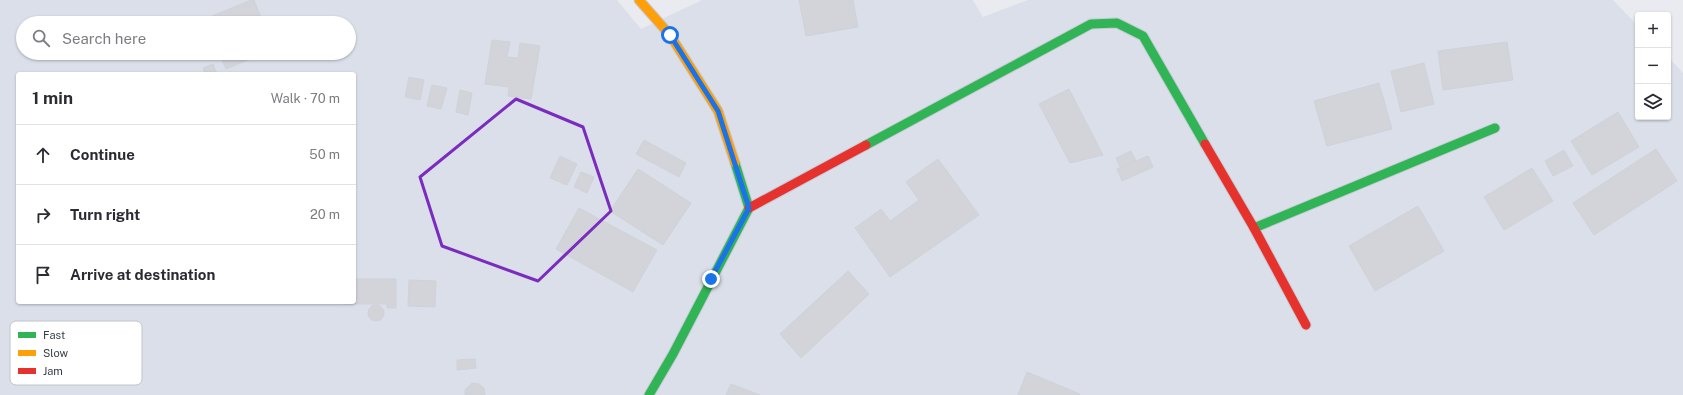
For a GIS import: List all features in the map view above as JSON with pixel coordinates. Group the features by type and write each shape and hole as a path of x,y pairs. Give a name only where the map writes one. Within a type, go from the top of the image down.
{"street":[{"path":"639,0 670,35 718,111 749,208"},
{"path":"649,395 673,354 749,208 1091,24 1117,23 1143,36 1254,228 1306,325"},
{"path":"1254,228 1495,128"}],"highlighted area":[{"path":"516,99 583,127 611,211 538,281 442,246 420,177"}],"shaded area":[{"path":"0,0 617,0 641,29 702,0 973,0 983,17 1028,0 1613,0 1635,23 1635,120 1671,120 1671,60 1683,73 1683,395 0,395"}],"building":[{"path":"254,0 260,16 212,16"},
{"path":"799,0 853,0 858,27 806,36"},
{"path":"492,40 510,42 507,57 518,58 520,43 540,46 531,99 508,96 509,87 485,84"},
{"path":"1507,42 1513,80 1443,90 1438,51"},
{"path":"222,60 248,60 226,69"},
{"path":"1424,63 1434,104 1401,112 1391,71"},
{"path":"213,64 216,72 204,72 203,68"},
{"path":"409,77 424,80 420,100 405,97"},
{"path":"1379,83 1392,129 1327,146 1314,101"},
{"path":"432,85 447,88 441,109 427,106"},
{"path":"1069,89 1103,155 1070,163 1039,104"},
{"path":"460,90 472,93 468,115 456,112"},
{"path":"1618,112 1639,147 1592,175 1571,141"},
{"path":"644,140 686,163 679,177 636,154"},
{"path":"1656,149 1677,181 1594,235 1573,203"},
{"path":"1564,150 1573,166 1553,176 1545,161"},
{"path":"1131,151 1136,161 1121,169 1116,158"},
{"path":"560,156 577,164 567,185 550,178"},
{"path":"1148,156 1153,167 1122,181 1117,169"},
{"path":"938,159 979,215 890,277 855,228 881,209 890,221 919,200 906,182"},
{"path":"1532,168 1553,201 1504,230 1484,197"},
{"path":"638,169 691,203 663,245 610,211"},
{"path":"581,172 594,177 587,193 574,187"},
{"path":"1418,206 1444,251 1375,291 1349,246"},
{"path":"579,208 657,250 633,292 556,249"},
{"path":"848,271 869,294 801,358 780,334"},
{"path":"356,279 396,279 396,308 387,308 387,304 356,304"},
{"path":"409,280 436,281 435,307 408,306"},
{"path":"373,305 379,305 384,310 382,319 379,321 373,321 368,316 368,310"},
{"path":"475,359 476,368 457,370 457,360"},
{"path":"1027,372 1080,394 1018,395"},
{"path":"472,383 479,384 484,388 485,395 465,395 465,390"},
{"path":"731,384 760,395 726,395"}],"traffic: fast":[{"path":"866,145 1091,24 1117,23 1143,36 1205,144"},
{"path":"1254,228 1495,128"},
{"path":"649,395 673,354 749,208 735,163"}],"traffic: slow":[{"path":"639,0 670,35 718,111 735,163"}],"traffic: jam":[{"path":"1205,144 1254,228 1306,325"},
{"path":"749,208 866,145"}],"route":[{"path":"670,35 718,111 749,208 711,279"}]}
